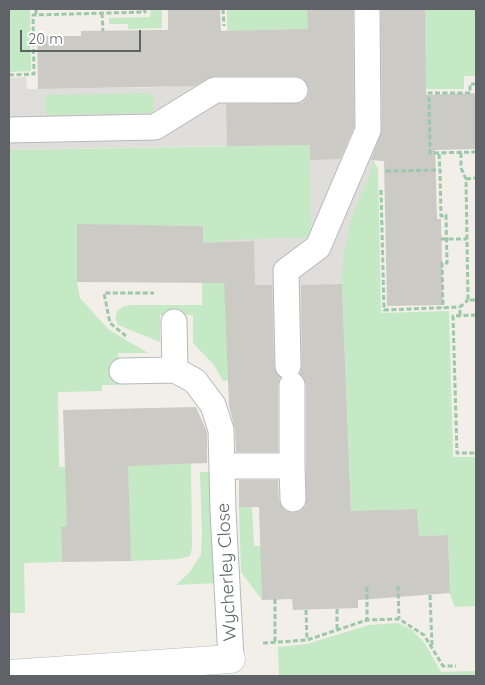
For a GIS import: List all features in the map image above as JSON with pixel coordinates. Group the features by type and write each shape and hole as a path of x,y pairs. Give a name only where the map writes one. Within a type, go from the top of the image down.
{"street":[{"name":"Wycherley Close","path":"9,674 231,654"}],"lane":[{"path":"292,500 286,271 318,247 368,130 367,9"},
{"path":"9,130 155,127 215,90 295,90"},
{"path":"122,371 175,362 174,322"},
{"name":"Wycherley Close","path":"175,362 195,382 213,405 222,430 231,654"},
{"path":"222,466 292,466"}],"path":[{"path":"9,75 34,74 33,15 36,14 36,9"},
{"path":"36,14 144,12 144,9"},
{"path":"223,9 224,26"},
{"path":"102,13 103,31"},
{"path":"476,84 470,84 470,93 429,94 430,153 476,152"},
{"path":"461,153 461,168 466,179 468,300"},
{"path":"440,154 441,216 446,215 447,264 442,263 443,308"},
{"path":"381,171 440,170"},
{"path":"466,179 476,178"},
{"path":"381,181 384,310 460,307 468,300 476,300"},
{"path":"441,239 467,239"},
{"path":"161,294 104,294 110,323 125,335 175,362"},
{"path":"460,307 460,316"},
{"path":"476,315 453,316 457,453 476,453"},
{"path":"398,586 399,619"},
{"path":"367,587 367,620"},
{"path":"430,595 432,646"},
{"path":"275,599 275,642"},
{"path":"337,609 337,631"},
{"path":"306,610 307,640"},
{"path":"231,654 275,642 307,640 367,620 383,618 399,619 419,630 432,646 443,666 456,666"}],"shaded area":[{"path":"307,9 425,9 427,155 373,156 373,167 342,284 313,379 228,380 223,240 227,146 9,150 9,78 26,77 27,89 169,87 254,30 308,29"}],"green space":[{"path":"9,9 30,9 31,71 9,72"},
{"path":"151,9 162,9 162,28 128,29 128,24 109,24 109,18 150,17"},
{"path":"227,9 307,9 308,29 254,30 227,34"},
{"path":"425,9 476,9 476,76 464,76 464,89 426,89"},
{"path":"154,93 154,113 46,115 46,95"},
{"path":"310,145 311,237 223,240 228,380 223,381 214,365 193,343 193,315 160,315 160,342 118,325 115,318 117,312 122,307 131,305 202,305 203,226 77,225 77,282 80,298 108,329 148,353 118,353 119,385 102,385 102,391 58,392 59,467 191,464 192,548 190,556 179,559 131,561 129,525 61,527 62,562 24,563 25,613 9,613 9,150"},
{"path":"373,160 378,169 381,313 449,311 453,457 476,457 476,606 455,607 450,594 448,535 419,536 417,509 384,510 320,552 351,504 342,284 343,259 351,218 370,174"},
{"path":"200,472 212,472 217,583 176,585 189,573 201,555"},
{"path":"239,507 252,507 254,546 261,546 262,600 241,572"},
{"path":"398,623 412,630 424,642 441,672 476,671 476,676 279,676 278,647 307,644 369,625"}],"building":[{"path":"168,9 220,9 221,31 308,29 307,9 353,9 354,127 340,159 310,160 310,145 227,146 226,104 302,103 308,97 309,90 303,78 295,76 215,76 194,86 38,89 37,36 81,36 81,31 168,30"},
{"path":"381,9 425,9 426,95 476,93 476,149 435,150 437,219 441,219 443,305 387,306 384,161 371,160 382,130"},
{"path":"77,224 203,226 203,243 254,241 255,285 272,285 274,366 280,377 278,385 278,452 236,452 235,429 229,406 224,283 77,282"},
{"path":"342,284 351,511 417,509 419,536 448,535 450,593 358,600 358,608 293,610 292,599 262,600 259,507 239,507 239,480 278,480 279,500 286,511 293,513 300,511 306,505 306,385 300,373 302,366 301,285"},
{"path":"196,407 207,432 207,463 128,466 131,561 62,562 61,527 67,526 63,410"}]}
